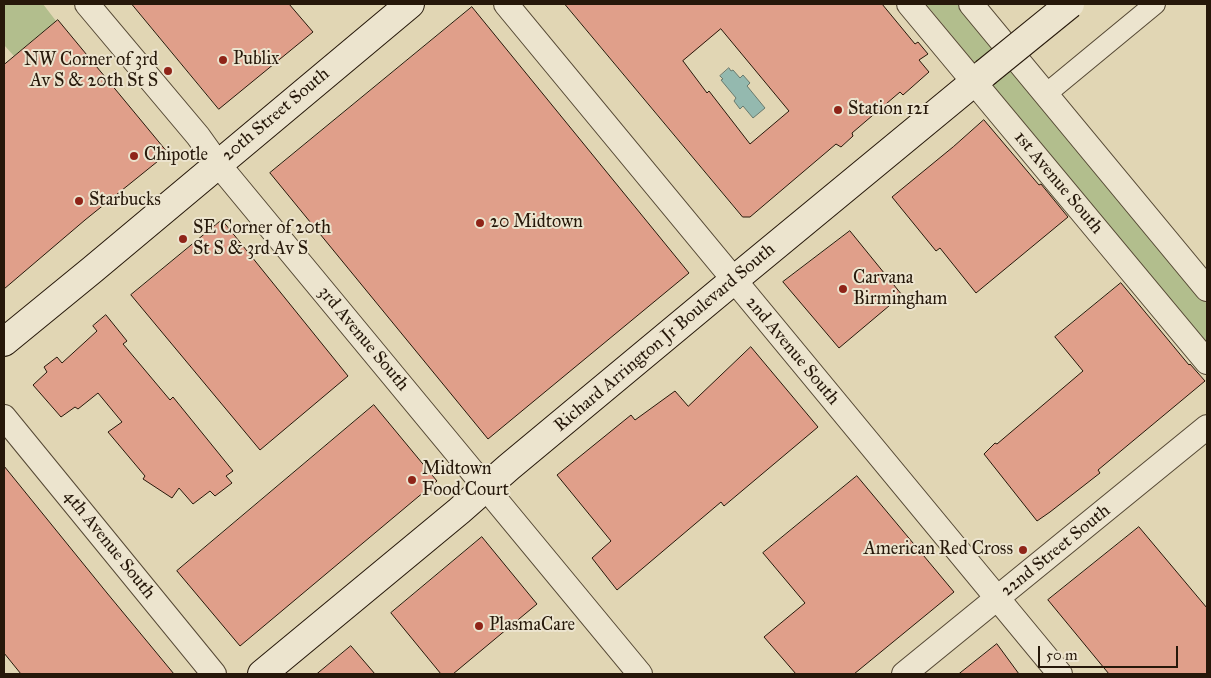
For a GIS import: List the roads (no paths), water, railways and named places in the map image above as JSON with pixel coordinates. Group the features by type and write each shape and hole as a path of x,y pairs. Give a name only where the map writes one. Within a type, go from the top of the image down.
{"main road":[{"name":"20th Street South","path":"4,342 410,4"},
{"name":"Richard Arrington Jr Boulevard South","path":"262,674 734,280 1070,4"}],"street":[{"name":"3rd Avenue South","path":"87,4 198,136 218,164 640,674"},
{"name":"2nd Avenue South","path":"506,4 1060,674"},
{"name":"1st Avenue South","path":"909,4 980,78 1204,355"},
{"path":"971,4 1207,290"},
{"path":"1046,94 1155,4"},
{"name":"4th Avenue South","path":"4,417 214,674"},
{"name":"22nd Street South","path":"904,674 1207,427"}],"water":[{"path":"729,68 740,78 743,75 750,83 747,86 765,108 753,118 743,106 740,109 734,101 736,98 721,80 723,79 720,76"}],"place":[{"name":"Publix","path":"223,60"},
{"name":"NW Corner of 3rd Av S & 20th St S","path":"168,71"},
{"name":"Station 121","path":"838,110"},
{"name":"Chipotle","path":"134,156"},
{"name":"Starbucks","path":"79,201"},
{"name":"20 Midtown","path":"480,223"},
{"name":"SE Corner of 20th St S & 3rd Av S","path":"183,239"},
{"name":"Carvana Birmingham","path":"843,289"},
{"name":"Midtown Food Court","path":"412,480"},
{"name":"American Red Cross","path":"1023,550"},
{"name":"PlasmaCare","path":"479,626"}]}
